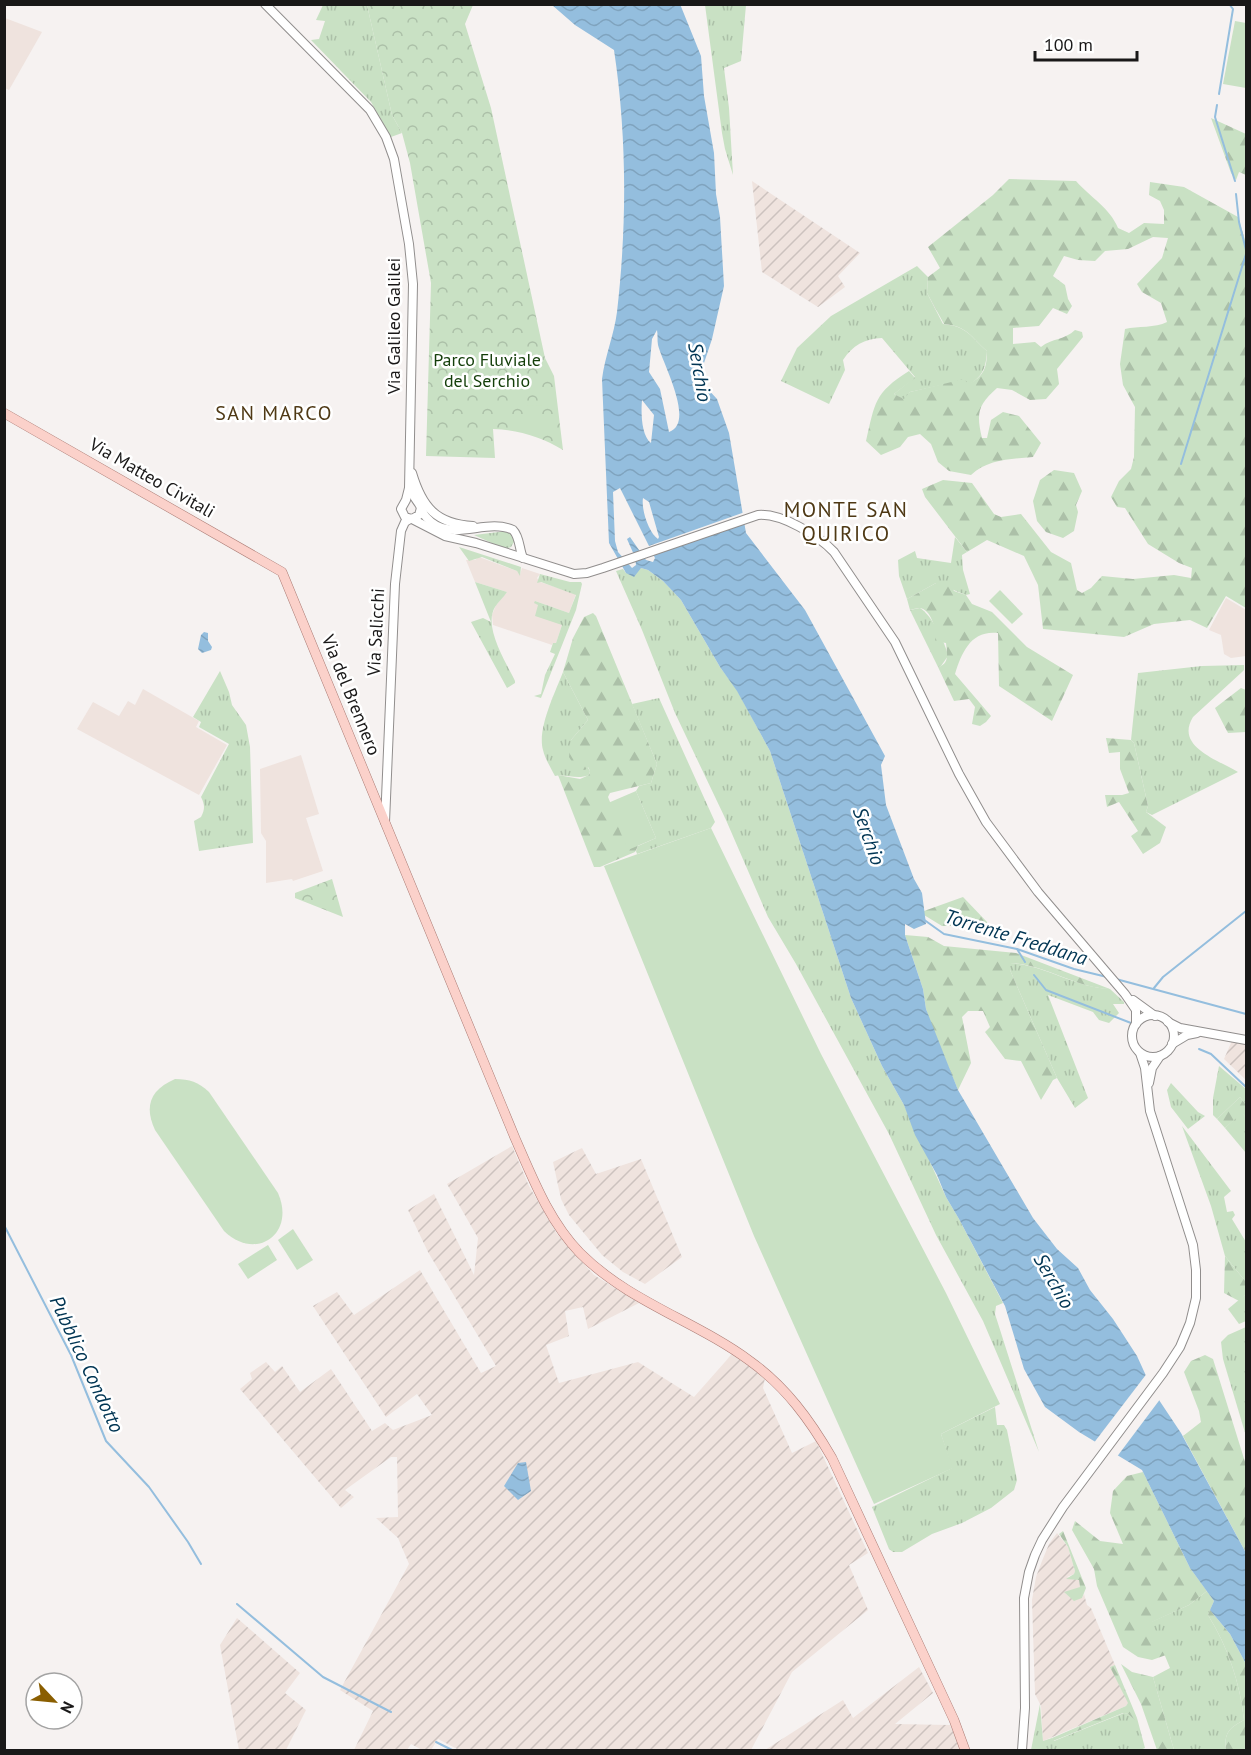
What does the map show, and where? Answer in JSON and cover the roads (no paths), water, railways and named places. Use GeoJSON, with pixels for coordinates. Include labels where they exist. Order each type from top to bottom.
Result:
{"type":"FeatureCollection","features":[{"type":"Feature","properties":{"kind":"main road","name":"Via Galileo Galilei"},"geometry":{"type":"LineString","coordinates":[[265,4],[375,117],[388,142],[398,172],[413,284],[409,481],[414,503]]}},
{"type":"Feature","properties":{"kind":"main road","name":"Via Matteo Civitali"},"geometry":{"type":"LineString","coordinates":[[4,413],[282,572]]}},
{"type":"Feature","properties":{"kind":"main road"},"geometry":{"type":"LineString","coordinates":[[410,464],[416,487],[426,505],[437,517],[454,524],[491,527]]}},
{"type":"Feature","properties":{"kind":"main road"},"geometry":{"type":"LineString","coordinates":[[523,558],[518,538],[513,530],[499,526],[463,531],[447,529],[428,519],[414,503],[401,509],[405,517],[445,536],[476,543],[506,552],[523,558],[574,574],[603,568],[747,518],[766,514],[789,521],[822,541],[834,552],[895,642],[959,774],[986,822],[1038,892],[1136,1010],[1136,1024],[1132,1039],[1143,1060],[1150,1111],[1193,1245],[1196,1298],[1190,1323],[1180,1347],[1050,1527],[1035,1556],[1024,1598],[1025,1694],[1024,1740],[1021,1750]]}},
{"type":"Feature","properties":{"kind":"main road","name":"Via Salicchi"},"geometry":{"type":"LineString","coordinates":[[387,827],[395,584],[400,531],[405,522],[418,515],[414,503]]}},
{"type":"Feature","properties":{"kind":"main road"},"geometry":{"type":"LineString","coordinates":[[506,552],[518,544]]}},
{"type":"Feature","properties":{"kind":"main road","name":"Via del Brennero"},"geometry":{"type":"LineString","coordinates":[[282,572],[519,1149],[544,1202],[564,1234],[597,1269],[622,1288],[750,1361],[777,1383],[801,1409],[832,1458],[967,1750]]}},
{"type":"Feature","properties":{"kind":"main road"},"geometry":{"type":"LineString","coordinates":[[1125,994],[1155,1016],[1180,1028],[1246,1040]]}},
{"type":"Feature","properties":{"kind":"main road"},"geometry":{"type":"LineString","coordinates":[[1136,1024],[1143,1018],[1155,1016]]}},
{"type":"Feature","properties":{"kind":"main road"},"geometry":{"type":"LineString","coordinates":[[1140,1053],[1149,1057],[1160,1056],[1168,1052],[1172,1044],[1173,1030],[1168,1022]]}},
{"type":"Feature","properties":{"kind":"main road"},"geometry":{"type":"LineString","coordinates":[[1172,1044],[1188,1035],[1203,1032]]}},
{"type":"Feature","properties":{"kind":"main road"},"geometry":{"type":"LineString","coordinates":[[1148,1086],[1152,1068],[1160,1056]]}},
{"type":"Feature","properties":{"kind":"water","name":"Serchio"},"geometry":{"type":"Polygon","coordinates":[[[680,4],[701,56],[720,217],[724,286],[712,339],[703,366],[705,386],[717,399],[729,433],[746,533],[805,610],[885,756],[881,765],[886,805],[914,879],[922,893],[926,924],[914,929],[905,924],[905,935],[923,989],[926,1009],[958,1090],[1033,1218],[1057,1249],[1078,1268],[1090,1290],[1113,1319],[1137,1356],[1153,1391],[1181,1433],[1246,1553],[1246,1664],[1230,1634],[1210,1610],[1214,1601],[1190,1568],[1142,1470],[1079,1432],[1045,1407],[1024,1369],[1005,1306],[915,1135],[904,1105],[882,1066],[851,998],[770,751],[737,691],[720,667],[681,600],[663,581],[648,570],[641,568],[634,577],[626,573],[609,543],[602,379],[617,312],[623,246],[623,148],[618,82],[614,50],[575,25],[552,5],[680,4]],[[657,330],[652,339],[649,372],[660,389],[669,432],[676,426],[679,417],[678,405],[658,345],[657,330]],[[642,400],[645,435],[651,443],[654,415],[642,400]],[[620,488],[613,492],[615,541],[618,552],[632,568],[636,565],[627,539],[630,537],[646,560],[653,562],[655,558],[620,488]],[[643,498],[644,515],[649,527],[658,539],[649,502],[643,498]]]}},
{"type":"Feature","properties":{"kind":"water"},"geometry":{"type":"Polygon","coordinates":[[[204,632],[208,633],[208,641],[212,647],[211,650],[202,653],[198,649],[201,635],[204,632]]]}},
{"type":"Feature","properties":{"kind":"water"},"geometry":{"type":"Polygon","coordinates":[[[526,1462],[531,1491],[518,1500],[504,1486],[518,1463],[526,1462]]]}},
{"type":"Feature","properties":{"kind":"waterway"},"geometry":{"type":"LineString","coordinates":[[1219,94],[1233,9],[1229,4]]}},
{"type":"Feature","properties":{"kind":"waterway"},"geometry":{"type":"LineString","coordinates":[[1217,105],[1215,117],[1235,181]]}},
{"type":"Feature","properties":{"kind":"waterway"},"geometry":{"type":"LineString","coordinates":[[1236,194],[1239,222],[1246,250]]}},
{"type":"Feature","properties":{"kind":"waterway"},"geometry":{"type":"LineString","coordinates":[[1181,464],[1246,254]]}},
{"type":"Feature","properties":{"kind":"waterway"},"geometry":{"type":"LineString","coordinates":[[1154,988],[1163,977],[1246,911]]}},
{"type":"Feature","properties":{"kind":"waterway","name":"Torrente Freddana"},"geometry":{"type":"LineString","coordinates":[[923,919],[944,934],[1017,949],[1074,969],[1107,977]]}},
{"type":"Feature","properties":{"kind":"waterway"},"geometry":{"type":"LineString","coordinates":[[1017,949],[1025,962]]}},
{"type":"Feature","properties":{"kind":"waterway"},"geometry":{"type":"LineString","coordinates":[[1034,975],[1046,990],[1131,1023]]}},
{"type":"Feature","properties":{"kind":"waterway","name":"Torrente Freddana"},"geometry":{"type":"LineString","coordinates":[[1116,979],[1246,1014]]}},
{"type":"Feature","properties":{"kind":"waterway"},"geometry":{"type":"LineString","coordinates":[[1199,1049],[1211,1054],[1246,1087]]}},
{"type":"Feature","properties":{"kind":"waterway","name":"Pubblico Condotto"},"geometry":{"type":"LineString","coordinates":[[4,1225],[71,1355],[106,1441],[149,1487],[201,1564]]}},
{"type":"Feature","properties":{"kind":"waterway","name":"Pubblico Condotto"},"geometry":{"type":"LineString","coordinates":[[237,1604],[323,1677],[391,1712]]}},
{"type":"Feature","properties":{"kind":"waterway","name":"Pubblico Condotto"},"geometry":{"type":"LineString","coordinates":[[436,1742],[452,1750]]}},
{"type":"Feature","properties":{"kind":"district","name":"SAN MARCO"},"geometry":{"type":"Point","coordinates":[274,413]}},
{"type":"Feature","properties":{"kind":"district","name":"MONTE SAN QUIRICO"},"geometry":{"type":"Point","coordinates":[846,522]}},
{"type":"Feature","properties":{"kind":"park label","name":"Parco Fluviale del Serchio"},"geometry":{"type":"Point","coordinates":[487,370]}}]}
